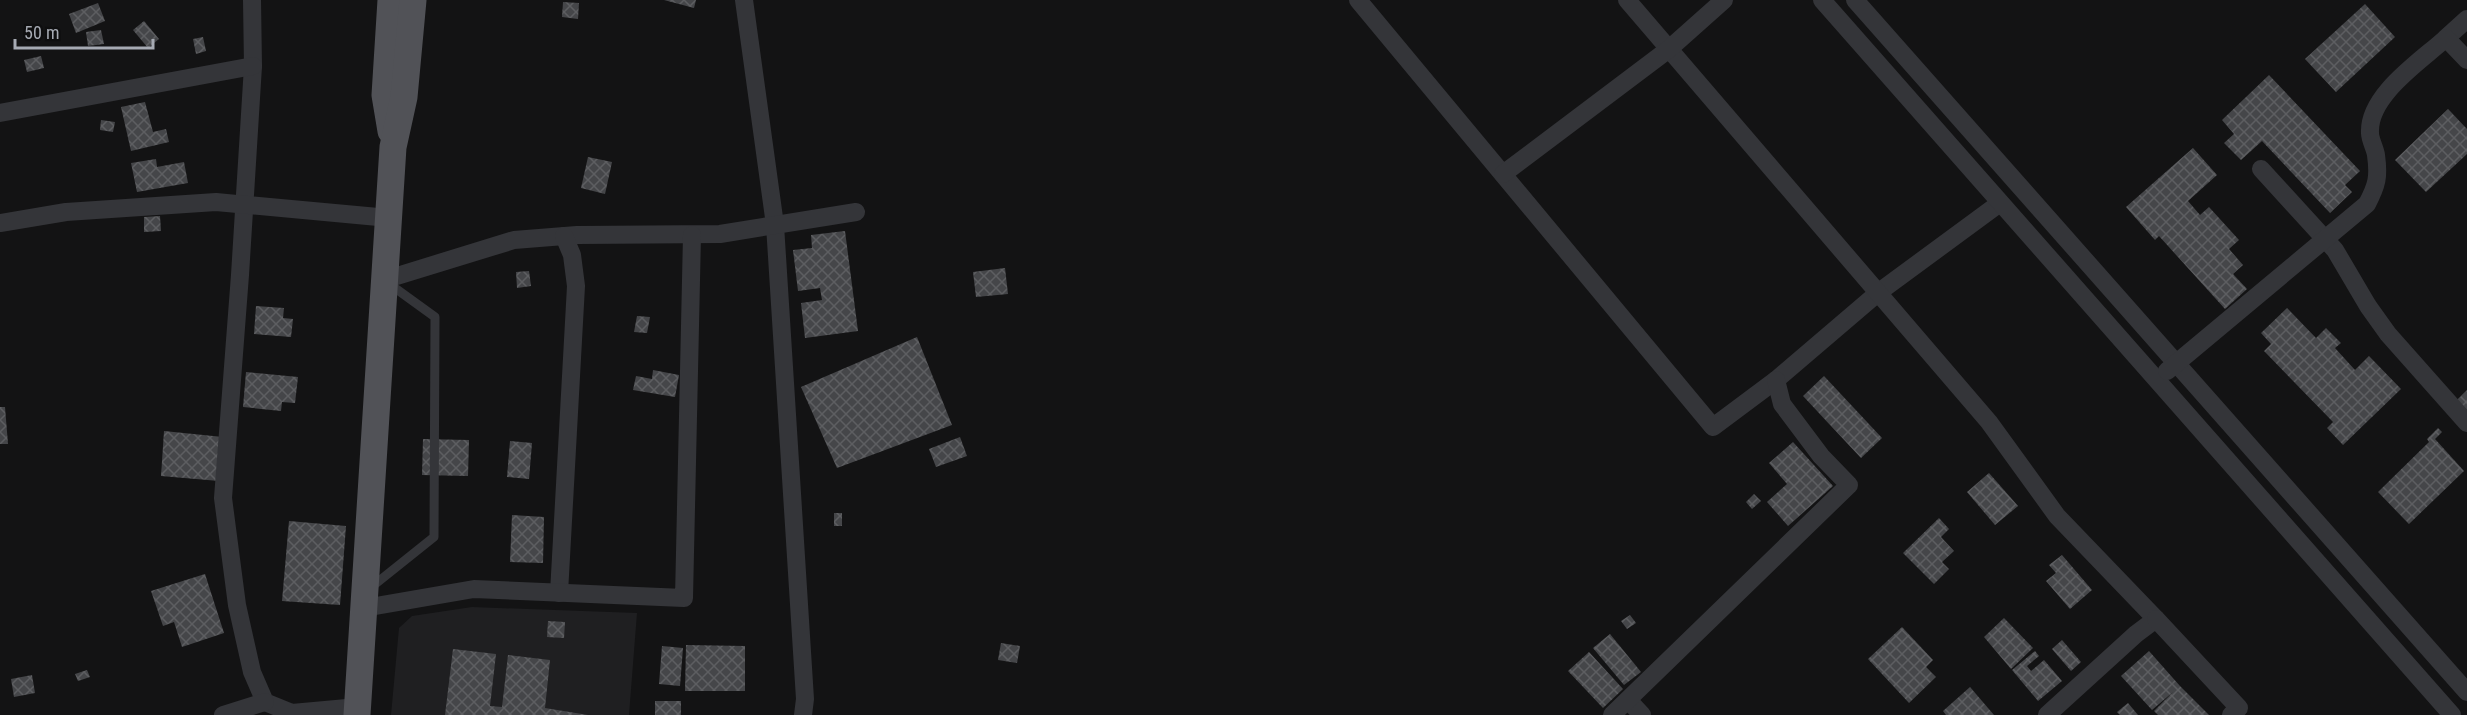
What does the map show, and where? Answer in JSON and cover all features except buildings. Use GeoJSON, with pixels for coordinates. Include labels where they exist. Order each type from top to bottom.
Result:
{"type":"FeatureCollection","features":[{"type":"Feature","properties":{"kind":"main road"},"geometry":{"type":"LineString","coordinates":[[391,0],[385,96],[393,147]]}},
{"type":"Feature","properties":{"kind":"main road"},"geometry":{"type":"LineString","coordinates":[[358,711],[393,147],[404,97],[413,0]]}},
{"type":"Feature","properties":{"kind":"street"},"geometry":{"type":"LineString","coordinates":[[252,0],[253,66],[223,498],[237,605],[252,672],[265,702]]}},
{"type":"Feature","properties":{"kind":"street"},"geometry":{"type":"LineString","coordinates":[[744,0],[775,225],[805,699],[803,715]]}},
{"type":"Feature","properties":{"kind":"street"},"geometry":{"type":"LineString","coordinates":[[1358,0],[1713,427],[1776,380],[1879,292],[2000,203]]}},
{"type":"Feature","properties":{"kind":"street"},"geometry":{"type":"LineString","coordinates":[[1627,0],[1989,422],[2056,516],[2156,619],[2238,713]]}},
{"type":"Feature","properties":{"kind":"street"},"geometry":{"type":"LineString","coordinates":[[1503,174],[1669,49],[1725,0]]}},
{"type":"Feature","properties":{"kind":"street"},"geometry":{"type":"LineString","coordinates":[[1822,0],[2452,715]]}},
{"type":"Feature","properties":{"kind":"street"},"geometry":{"type":"LineString","coordinates":[[1855,0],[2467,692]]}},
{"type":"Feature","properties":{"kind":"street"},"geometry":{"type":"LineString","coordinates":[[2157,380],[2367,204],[2378,182],[2376,154],[2370,133],[2373,113],[2383,95],[2467,19]]}},
{"type":"Feature","properties":{"kind":"street"},"geometry":{"type":"LineString","coordinates":[[2446,38],[2467,60]]}},
{"type":"Feature","properties":{"kind":"street"},"geometry":{"type":"LineString","coordinates":[[0,113],[253,66]]}},
{"type":"Feature","properties":{"kind":"street"},"geometry":{"type":"LineString","coordinates":[[2261,169],[2325,239],[2350,273],[2368,306],[2388,334],[2467,423]]}},
{"type":"Feature","properties":{"kind":"street"},"geometry":{"type":"LineString","coordinates":[[0,224],[66,212],[216,202],[389,218]]}},
{"type":"Feature","properties":{"kind":"street"},"geometry":{"type":"LineString","coordinates":[[384,280],[514,240],[564,236],[720,234],[856,212]]}},
{"type":"Feature","properties":{"kind":"street"},"geometry":{"type":"LineString","coordinates":[[364,600],[474,590],[684,598],[692,235]]}},
{"type":"Feature","properties":{"kind":"street"},"geometry":{"type":"LineString","coordinates":[[559,593],[576,286],[572,255],[564,236]]}},
{"type":"Feature","properties":{"kind":"street"},"geometry":{"type":"LineString","coordinates":[[1612,715],[1849,485],[1821,456],[1782,404],[1776,380]]}},
{"type":"Feature","properties":{"kind":"street"},"geometry":{"type":"LineString","coordinates":[[2047,715],[2136,634],[2156,619]]}},
{"type":"Feature","properties":{"kind":"street"},"geometry":{"type":"LineString","coordinates":[[1628,700],[1642,715]]}},
{"type":"Feature","properties":{"kind":"street"},"geometry":{"type":"LineString","coordinates":[[223,715],[265,702],[292,713],[358,711]]}},
{"type":"Feature","properties":{"kind":"lane"},"geometry":{"type":"LineString","coordinates":[[364,600],[434,537],[435,317],[384,280]]}},
{"type":"Feature","properties":{"kind":"shaded area"},"geometry":{"type":"Polygon","coordinates":[[[472,607],[637,613],[629,715],[391,715],[399,628],[412,616],[472,607]]]}}]}
